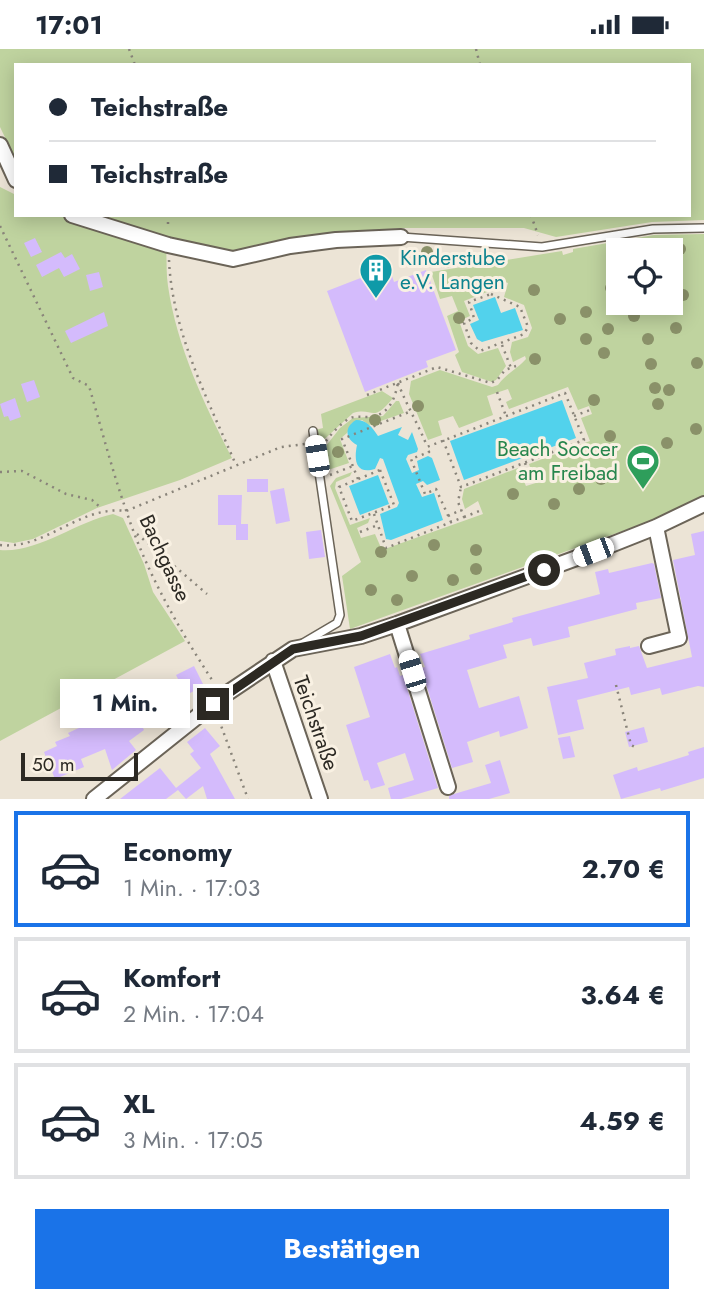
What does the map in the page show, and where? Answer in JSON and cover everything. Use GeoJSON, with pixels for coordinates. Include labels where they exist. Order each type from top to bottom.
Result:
{"type":"FeatureCollection","features":[{"type":"Feature","properties":{"kind":"street"},"geometry":{"type":"LineString","coordinates":[[0,145],[14,176]]}},
{"type":"Feature","properties":{"kind":"street"},"geometry":{"type":"LineString","coordinates":[[78,217],[168,245],[233,259],[313,243],[401,237]]}},
{"type":"Feature","properties":{"kind":"street","name":"Teichstraße"},"geometry":{"type":"LineString","coordinates":[[94,799],[218,700],[293,649],[361,636],[397,624],[656,527],[704,504]]}},
{"type":"Feature","properties":{"kind":"street"},"geometry":{"type":"LineString","coordinates":[[649,646],[679,638],[656,527]]}},
{"type":"Feature","properties":{"kind":"street"},"geometry":{"type":"LineString","coordinates":[[397,624],[448,787]]}},
{"type":"Feature","properties":{"kind":"street","name":"Teichstraße"},"geometry":{"type":"LineString","coordinates":[[273,661],[320,799]]}},
{"type":"Feature","properties":{"kind":"lane"},"geometry":{"type":"LineString","coordinates":[[401,237],[541,247],[653,229],[704,227]]}},
{"type":"Feature","properties":{"kind":"lane"},"geometry":{"type":"LineString","coordinates":[[293,649],[337,623],[341,615],[313,431]]}},
{"type":"Feature","properties":{"kind":"path"},"geometry":{"type":"LineString","coordinates":[[532,217],[541,247]]}},
{"type":"Feature","properties":{"kind":"path"},"geometry":{"type":"LineString","coordinates":[[0,226],[73,378],[89,386],[126,511],[281,447],[315,442]]}},
{"type":"Feature","properties":{"kind":"path"},"geometry":{"type":"LineString","coordinates":[[168,245],[170,284],[181,328],[236,465]]}},
{"type":"Feature","properties":{"kind":"path"},"geometry":{"type":"LineString","coordinates":[[491,294],[520,307],[528,327],[524,334],[502,344],[480,351],[471,343],[464,323],[474,318],[469,302],[491,294]]}},
{"type":"Feature","properties":{"kind":"path"},"geometry":{"type":"LineString","coordinates":[[502,344],[511,368]]}},
{"type":"Feature","properties":{"kind":"path"},"geometry":{"type":"LineString","coordinates":[[367,395],[437,367],[491,383],[505,370],[516,366]]}},
{"type":"Feature","properties":{"kind":"path"},"geometry":{"type":"LineString","coordinates":[[398,383],[429,452],[411,459],[425,493],[436,489],[451,522]]}},
{"type":"Feature","properties":{"kind":"path"},"geometry":{"type":"LineString","coordinates":[[317,456],[327,439],[347,420],[380,415],[386,411],[394,398],[398,383]]}},
{"type":"Feature","properties":{"kind":"path"},"geometry":{"type":"LineString","coordinates":[[497,392],[506,416]]}},
{"type":"Feature","properties":{"kind":"path"},"geometry":{"type":"LineString","coordinates":[[427,447],[565,393],[584,440],[461,487]]}},
{"type":"Feature","properties":{"kind":"path"},"geometry":{"type":"LineString","coordinates":[[574,416],[590,410]]}},
{"type":"Feature","properties":{"kind":"path"},"geometry":{"type":"LineString","coordinates":[[358,479],[342,439],[409,412]]}},
{"type":"Feature","properties":{"kind":"path"},"geometry":{"type":"LineString","coordinates":[[443,440],[461,487],[458,502],[464,517]]}},
{"type":"Feature","properties":{"kind":"path"},"geometry":{"type":"LineString","coordinates":[[525,463],[531,479],[537,477]]}},
{"type":"Feature","properties":{"kind":"path"},"geometry":{"type":"LineString","coordinates":[[321,479],[353,466]]}},
{"type":"Feature","properties":{"kind":"path"},"geometry":{"type":"LineString","coordinates":[[380,470],[394,505],[352,521],[339,487],[358,479],[380,470]]}},
{"type":"Feature","properties":{"kind":"path"},"geometry":{"type":"LineString","coordinates":[[0,472],[22,471],[66,494],[92,500],[103,510]]}},
{"type":"Feature","properties":{"kind":"path","name":"Bachgasse"},"geometry":{"type":"LineString","coordinates":[[0,545],[14,547],[30,544],[103,510],[126,511],[168,606],[218,700],[227,740],[247,798]]}},
{"type":"Feature","properties":{"kind":"path"},"geometry":{"type":"LineString","coordinates":[[448,516],[461,510]]}},
{"type":"Feature","properties":{"kind":"path"},"geometry":{"type":"LineString","coordinates":[[373,513],[386,548],[482,510]]}},
{"type":"Feature","properties":{"kind":"path"},"geometry":{"type":"LineString","coordinates":[[360,532],[378,525]]}},
{"type":"Feature","properties":{"kind":"path"},"geometry":{"type":"LineString","coordinates":[[134,532],[207,594]]}},
{"type":"Feature","properties":{"kind":"path"},"geometry":{"type":"LineString","coordinates":[[616,685],[631,745],[635,747]]}},
{"type":"Feature","properties":{"kind":"path"},"geometry":{"type":"LineString","coordinates":[[235,766],[242,764]]}},
{"type":"Feature","properties":{"kind":"path"},"geometry":{"type":"LineString","coordinates":[[247,798],[251,795]]}},
{"type":"Feature","properties":{"kind":"green space"},"geometry":{"type":"Polygon","coordinates":[[[0,49],[704,49],[704,220],[652,222],[556,237],[524,228],[404,228],[328,233],[239,253],[178,241],[101,217],[691,217],[691,63],[14,63],[14,156],[0,127],[0,49]]]}},
{"type":"Feature","properties":{"kind":"green space"},"geometry":{"type":"Polygon","coordinates":[[[0,187],[14,194],[14,217],[66,217],[86,226],[166,248],[168,286],[178,331],[202,396],[232,458],[180,480],[97,508],[33,539],[14,543],[0,541],[0,187]]]}},
{"type":"Feature","properties":{"kind":"green space"},"geometry":{"type":"Polygon","coordinates":[[[704,234],[704,496],[653,520],[350,629],[342,576],[361,562],[330,486],[336,478],[352,472],[350,476],[336,482],[335,488],[350,525],[370,518],[368,523],[357,528],[361,538],[375,534],[382,550],[483,514],[478,501],[465,509],[462,499],[464,489],[518,468],[526,486],[539,482],[536,472],[532,473],[529,464],[590,441],[581,418],[592,414],[589,406],[578,410],[568,387],[509,409],[506,402],[512,399],[508,389],[487,396],[493,415],[459,428],[453,416],[438,421],[442,435],[428,440],[409,394],[411,381],[440,370],[492,387],[498,385],[526,359],[525,356],[513,362],[510,352],[512,342],[528,337],[532,328],[524,305],[504,297],[508,283],[495,279],[487,292],[464,301],[470,316],[459,321],[468,346],[478,354],[498,348],[506,366],[492,382],[462,372],[455,355],[459,352],[447,316],[458,311],[452,296],[440,299],[431,272],[562,251],[563,255],[573,252],[573,249],[606,243],[606,315],[683,315],[683,238],[637,238],[704,234]]]}},
{"type":"Feature","properties":{"kind":"green space"},"geometry":{"type":"Polygon","coordinates":[[[382,391],[393,398],[386,406],[377,413],[353,413],[317,446],[315,430],[323,428],[321,414],[382,391]]]}},
{"type":"Feature","properties":{"kind":"green space"},"geometry":{"type":"Polygon","coordinates":[[[399,401],[404,413],[369,425],[362,420],[352,423],[340,439],[349,463],[328,470],[322,451],[340,428],[353,418],[383,416],[399,401]]]}},
{"type":"Feature","properties":{"kind":"green space"},"geometry":{"type":"Polygon","coordinates":[[[113,514],[123,518],[144,564],[153,592],[185,641],[0,741],[0,550],[29,547],[113,514]]]}},
{"type":"Feature","properties":{"kind":"water"},"geometry":{"type":"Polygon","coordinates":[[[495,297],[501,313],[515,308],[523,330],[482,342],[477,339],[470,324],[479,320],[473,305],[495,297]]]}},
{"type":"Feature","properties":{"kind":"water"},"geometry":{"type":"Polygon","coordinates":[[[562,400],[576,438],[464,480],[450,441],[562,400]]]}},
{"type":"Feature","properties":{"kind":"water"},"geometry":{"type":"Polygon","coordinates":[[[356,420],[369,425],[378,436],[402,427],[398,435],[408,440],[412,432],[418,449],[406,459],[412,473],[419,470],[417,461],[428,456],[432,458],[440,480],[427,485],[423,481],[416,484],[422,497],[434,493],[443,520],[391,540],[386,539],[380,514],[397,507],[399,503],[383,459],[380,458],[375,469],[363,470],[357,465],[357,445],[348,436],[349,426],[356,420]]]}},
{"type":"Feature","properties":{"kind":"water"},"geometry":{"type":"Polygon","coordinates":[[[378,475],[389,504],[360,515],[349,486],[378,475]]]}},
{"type":"Feature","properties":{"kind":"building"},"geometry":{"type":"Polygon","coordinates":[[[35,238],[42,252],[31,257],[24,243],[35,238]]]}},
{"type":"Feature","properties":{"kind":"building"},"geometry":{"type":"Polygon","coordinates":[[[61,252],[65,258],[72,254],[80,269],[64,277],[59,268],[42,277],[36,265],[61,252]]]}},
{"type":"Feature","properties":{"kind":"building"},"geometry":{"type":"Polygon","coordinates":[[[389,267],[394,282],[426,270],[456,350],[426,361],[428,367],[365,392],[327,291],[389,267]]]}},
{"type":"Feature","properties":{"kind":"building"},"geometry":{"type":"Polygon","coordinates":[[[99,272],[103,287],[90,291],[86,275],[99,272]]]}},
{"type":"Feature","properties":{"kind":"building"},"geometry":{"type":"Polygon","coordinates":[[[104,312],[108,326],[71,343],[65,331],[104,312]]]}},
{"type":"Feature","properties":{"kind":"building"},"geometry":{"type":"Polygon","coordinates":[[[34,380],[40,397],[27,402],[21,384],[34,380]]]}},
{"type":"Feature","properties":{"kind":"building"},"geometry":{"type":"Polygon","coordinates":[[[15,398],[21,417],[10,421],[8,416],[4,417],[0,404],[15,398]]]}},
{"type":"Feature","properties":{"kind":"building"},"geometry":{"type":"Polygon","coordinates":[[[247,479],[268,479],[268,492],[247,492],[247,479]]]}},
{"type":"Feature","properties":{"kind":"building"},"geometry":{"type":"Polygon","coordinates":[[[284,488],[290,521],[276,524],[270,491],[284,488]]]}},
{"type":"Feature","properties":{"kind":"building"},"geometry":{"type":"Polygon","coordinates":[[[218,495],[242,495],[241,524],[248,524],[248,540],[236,540],[236,525],[218,525],[218,495]]]}},
{"type":"Feature","properties":{"kind":"building"},"geometry":{"type":"Polygon","coordinates":[[[321,530],[325,557],[309,559],[306,532],[321,530]]]}},
{"type":"Feature","properties":{"kind":"building"},"geometry":{"type":"Polygon","coordinates":[[[704,531],[704,687],[698,686],[662,695],[660,688],[631,695],[629,687],[577,700],[584,729],[558,735],[547,687],[588,678],[584,663],[616,655],[615,649],[630,646],[639,646],[647,668],[692,657],[673,560],[695,555],[691,534],[704,531]]]}},
{"type":"Feature","properties":{"kind":"building"},"geometry":{"type":"Polygon","coordinates":[[[652,563],[661,598],[636,603],[637,609],[568,627],[570,637],[533,646],[531,638],[503,645],[507,658],[467,670],[479,708],[519,696],[528,728],[500,737],[499,731],[467,742],[473,762],[452,768],[421,668],[425,667],[420,654],[470,639],[469,635],[513,622],[512,618],[600,594],[595,572],[608,569],[609,573],[652,563]]]}},
{"type":"Feature","properties":{"kind":"building"},"geometry":{"type":"Polygon","coordinates":[[[390,654],[395,668],[397,667],[400,676],[403,675],[438,788],[401,799],[391,799],[388,788],[414,780],[405,753],[377,763],[385,785],[371,789],[368,780],[364,781],[346,725],[370,717],[354,667],[390,654]]]}},
{"type":"Feature","properties":{"kind":"building"},"geometry":{"type":"Polygon","coordinates":[[[194,666],[204,686],[186,695],[176,675],[194,666]]]}},
{"type":"Feature","properties":{"kind":"building"},"geometry":{"type":"Polygon","coordinates":[[[143,682],[164,706],[142,726],[144,730],[129,741],[136,750],[112,770],[105,749],[81,759],[84,767],[55,779],[44,752],[57,746],[55,742],[70,736],[68,733],[81,727],[79,724],[116,709],[111,703],[143,682]]]}},
{"type":"Feature","properties":{"kind":"building"},"geometry":{"type":"Polygon","coordinates":[[[644,727],[648,742],[629,747],[625,732],[644,727]]]}},
{"type":"Feature","properties":{"kind":"building"},"geometry":{"type":"Polygon","coordinates":[[[205,728],[220,746],[210,754],[235,799],[207,799],[203,786],[186,799],[178,790],[166,799],[120,799],[160,768],[176,788],[201,768],[190,754],[194,751],[187,742],[205,728]]]}},
{"type":"Feature","properties":{"kind":"building"},"geometry":{"type":"Polygon","coordinates":[[[570,736],[575,757],[563,759],[558,738],[570,736]]]}},
{"type":"Feature","properties":{"kind":"building"},"geometry":{"type":"Polygon","coordinates":[[[704,747],[704,778],[621,799],[613,775],[637,767],[638,771],[689,755],[688,752],[704,747]]]}},
{"type":"Feature","properties":{"kind":"building"},"geometry":{"type":"Polygon","coordinates":[[[500,760],[510,793],[489,799],[449,799],[449,796],[454,794],[491,783],[485,765],[500,760]]]}},
{"type":"Feature","properties":{"kind":"place","name":"Kinderstube e.V. Langen"},"geometry":{"type":"Point","coordinates":[376,300]}},
{"type":"Feature","properties":{"kind":"place","name":"Beach Soccer am Freibad"},"geometry":{"type":"Point","coordinates":[643,491]}},
{"type":"Feature","properties":{"kind":"route"},"geometry":{"type":"LineString","coordinates":[[213,704],[293,649],[361,636],[544,570]]}}]}
